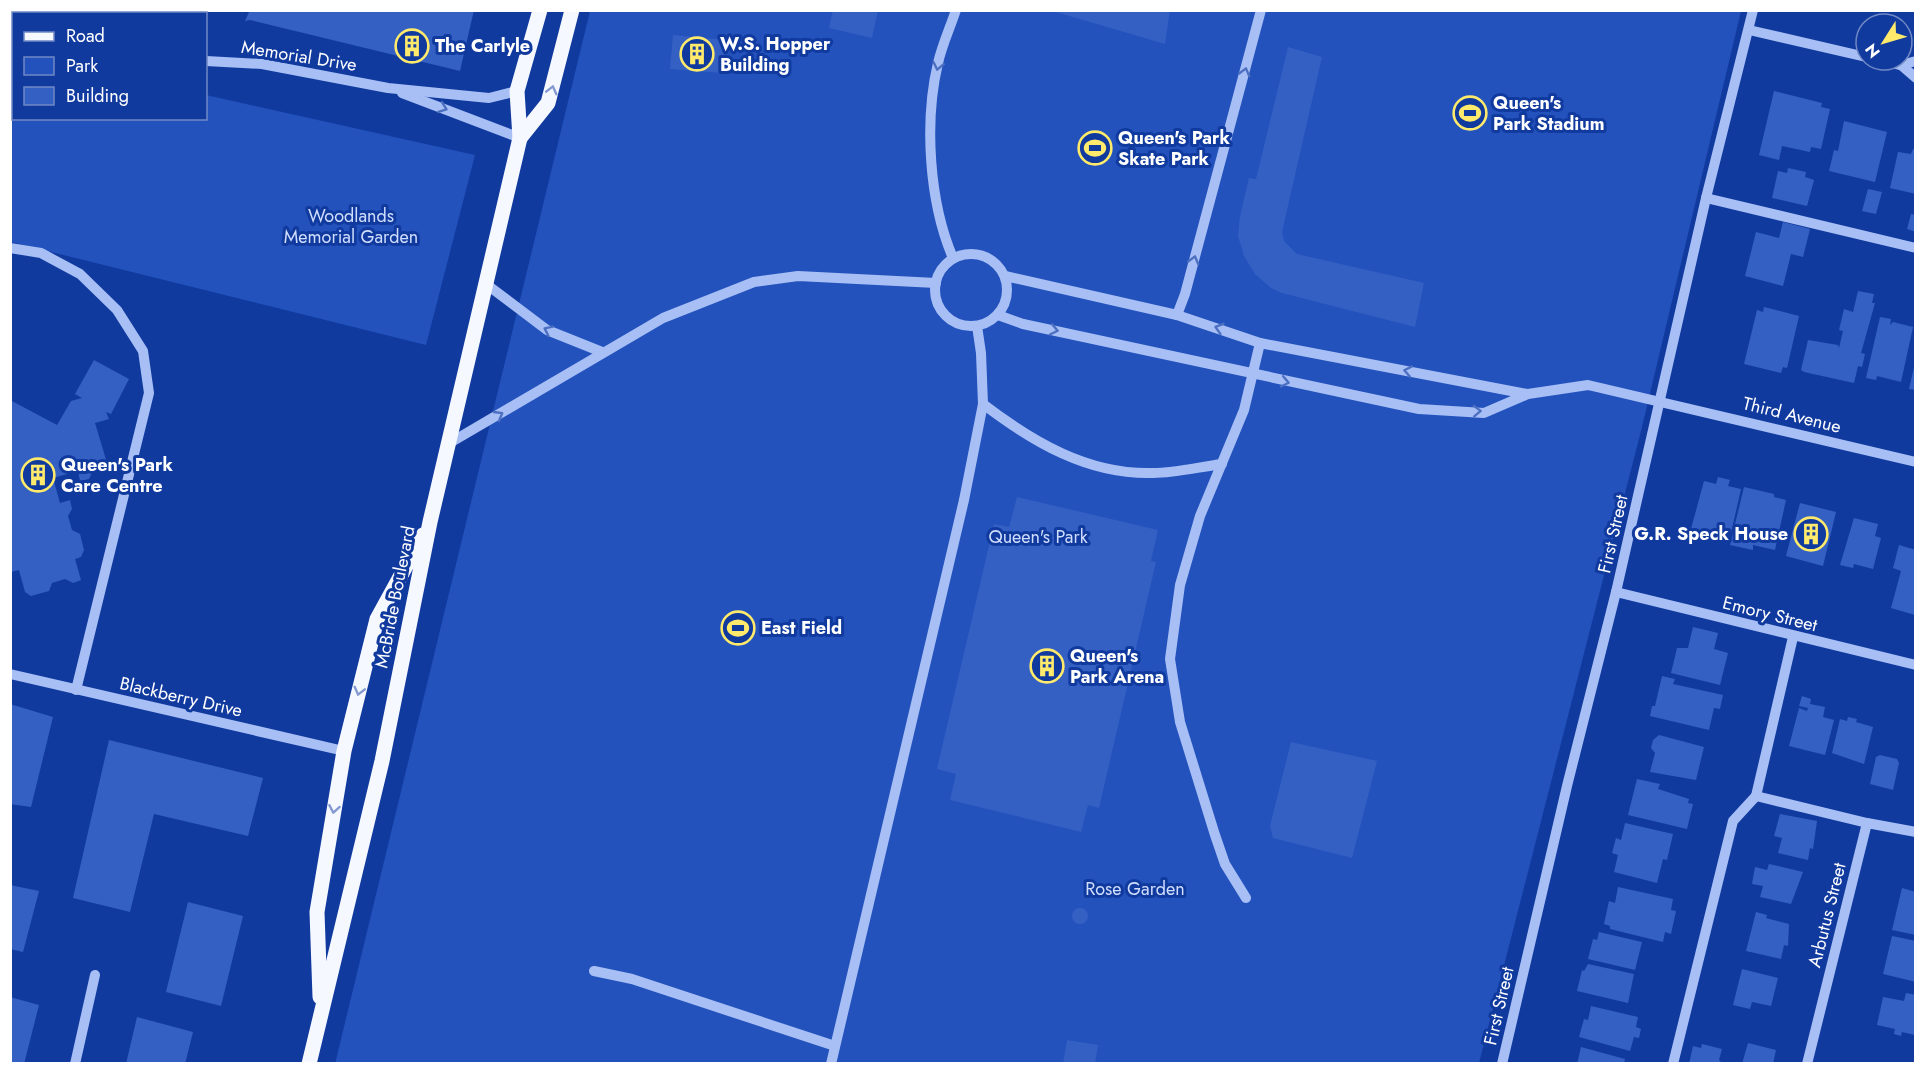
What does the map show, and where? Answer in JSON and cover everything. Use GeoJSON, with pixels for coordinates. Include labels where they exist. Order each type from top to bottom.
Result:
{"type":"FeatureCollection","features":[{"type":"Feature","properties":{"kind":"main road","name":"McBride Boulevard"},"geometry":{"type":"LineString","coordinates":[[309,1064],[381,761],[430,522],[520,138],[517,91],[540,10]]}},
{"type":"Feature","properties":{"kind":"main road","name":"McBride Boulevard"},"geometry":{"type":"LineString","coordinates":[[520,138],[548,103],[572,10]]}},
{"type":"Feature","properties":{"kind":"main road"},"geometry":{"type":"LineString","coordinates":[[321,1016],[317,912],[344,751],[377,619],[430,522]]}},
{"type":"Feature","properties":{"kind":"street"},"geometry":{"type":"LineString","coordinates":[[953,258],[940,224],[929,122],[938,62],[956,10]]}},
{"type":"Feature","properties":{"kind":"street"},"geometry":{"type":"LineString","coordinates":[[1177,315],[1185,294],[1261,10]]}},
{"type":"Feature","properties":{"kind":"street","name":"First Street"},"geometry":{"type":"LineString","coordinates":[[1502,1064],[1567,786],[1616,592],[1706,198],[1753,10]]}},
{"type":"Feature","properties":{"kind":"street"},"geometry":{"type":"LineString","coordinates":[[1749,30],[1854,54]]}},
{"type":"Feature","properties":{"kind":"street","name":"Memorial Drive"},"geometry":{"type":"LineString","coordinates":[[207,61],[262,64],[388,88],[489,98],[517,91]]}},
{"type":"Feature","properties":{"kind":"street","name":"Memorial Drive"},"geometry":{"type":"LineString","coordinates":[[388,88],[520,138]]}},
{"type":"Feature","properties":{"kind":"street"},"geometry":{"type":"LineString","coordinates":[[1706,198],[1916,248]]}},
{"type":"Feature","properties":{"kind":"street"},"geometry":{"type":"LineString","coordinates":[[10,248],[41,254],[80,274],[117,310],[143,351],[149,393],[76,690]]}},
{"type":"Feature","properties":{"kind":"street"},"geometry":{"type":"LineString","coordinates":[[1005,276],[1007,297],[998,315],[977,326],[958,323],[942,311],[937,303],[936,283],[939,273],[953,258],[965,254],[978,254],[989,258],[1005,276],[1177,315],[1260,343],[1528,394]]}},
{"type":"Feature","properties":{"kind":"street"},"geometry":{"type":"LineString","coordinates":[[448,444],[663,318],[754,282],[798,276],[936,283]]}},
{"type":"Feature","properties":{"kind":"street"},"geometry":{"type":"LineString","coordinates":[[486,284],[547,330],[602,352]]}},
{"type":"Feature","properties":{"kind":"street"},"geometry":{"type":"LineString","coordinates":[[998,315],[1023,324],[1419,409],[1484,413],[1528,394]]}},
{"type":"Feature","properties":{"kind":"street"},"geometry":{"type":"LineString","coordinates":[[831,1064],[964,500],[983,404],[977,326]]}},
{"type":"Feature","properties":{"kind":"street"},"geometry":{"type":"LineString","coordinates":[[1246,898],[1225,864],[1215,835],[1180,722],[1170,659],[1180,585],[1200,516],[1244,410],[1260,343]]}},
{"type":"Feature","properties":{"kind":"street","name":"Third Avenue"},"geometry":{"type":"LineString","coordinates":[[1528,394],[1588,385],[1660,400],[1916,462]]}},
{"type":"Feature","properties":{"kind":"street"},"geometry":{"type":"LineString","coordinates":[[983,404],[1022,434],[1047,448],[1081,462],[1124,472],[1154,474],[1222,464]]}},
{"type":"Feature","properties":{"kind":"street","name":"Emory Street"},"geometry":{"type":"LineString","coordinates":[[1616,592],[1793,637],[1916,665]]}},
{"type":"Feature","properties":{"kind":"street"},"geometry":{"type":"LineString","coordinates":[[1673,1064],[1733,821],[1756,796],[1793,637]]}},
{"type":"Feature","properties":{"kind":"street","name":"Blackberry Drive"},"geometry":{"type":"LineString","coordinates":[[10,674],[344,751]]}},
{"type":"Feature","properties":{"kind":"street"},"geometry":{"type":"LineString","coordinates":[[1756,796],[1867,823],[1916,832]]}},
{"type":"Feature","properties":{"kind":"street","name":"Arbutus Street"},"geometry":{"type":"LineString","coordinates":[[1807,1064],[1867,823]]}},
{"type":"Feature","properties":{"kind":"street"},"geometry":{"type":"LineString","coordinates":[[594,971],[632,979],[835,1046]]}},
{"type":"Feature","properties":{"kind":"street"},"geometry":{"type":"LineString","coordinates":[[75,1064],[95,975]]}},
{"type":"Feature","properties":{"kind":"green space","name":"Queen's Park"},"geometry":{"type":"Polygon","coordinates":[[[590,11],[1741,11],[1642,427],[1479,1063],[335,1064],[590,11]]]}},
{"type":"Feature","properties":{"kind":"green space","name":"Woodlands Memorial Garden"},"geometry":{"type":"Polygon","coordinates":[[[11,51],[12,120],[207,120],[207,95],[475,155],[426,345],[11,242],[11,51]]]}},
{"type":"Feature","properties":{"kind":"building","name":"The Carlyle"},"geometry":{"type":"Polygon","coordinates":[[[250,10],[474,10],[460,71],[250,20],[245,21],[250,10]]]}},
{"type":"Feature","properties":{"kind":"building"},"geometry":{"type":"Polygon","coordinates":[[[833,10],[878,10],[872,38],[829,28],[833,10]]]}},
{"type":"Feature","properties":{"kind":"building"},"geometry":{"type":"Polygon","coordinates":[[[1049,10],[1170,10],[1165,44],[1049,10]]]}},
{"type":"Feature","properties":{"kind":"building","name":"W.S. Hopper Building"},"geometry":{"type":"Polygon","coordinates":[[[673,35],[725,40],[722,73],[670,69],[673,35]]]}},
{"type":"Feature","properties":{"kind":"building"},"geometry":{"type":"Polygon","coordinates":[[[1288,47],[1322,57],[1282,232],[1284,241],[1297,254],[1424,283],[1415,327],[1282,293],[1271,288],[1255,274],[1244,256],[1238,236],[1240,216],[1249,178],[1256,179],[1288,47]]]}},
{"type":"Feature","properties":{"kind":"building"},"geometry":{"type":"Polygon","coordinates":[[[1774,91],[1822,103],[1821,107],[1830,109],[1821,149],[1811,147],[1810,152],[1782,146],[1779,160],[1759,155],[1774,91]]]}},
{"type":"Feature","properties":{"kind":"building"},"geometry":{"type":"Polygon","coordinates":[[[1844,121],[1887,132],[1875,182],[1829,171],[1834,150],[1838,151],[1844,121]]]}},
{"type":"Feature","properties":{"kind":"building"},"geometry":{"type":"Polygon","coordinates":[[[1913,149],[1916,150],[1916,194],[1890,188],[1898,152],[1911,154],[1913,149]]]}},
{"type":"Feature","properties":{"kind":"building"},"geometry":{"type":"Polygon","coordinates":[[[1788,168],[1806,172],[1805,177],[1814,180],[1807,206],[1772,198],[1778,171],[1787,173],[1788,168]]]}},
{"type":"Feature","properties":{"kind":"building"},"geometry":{"type":"Polygon","coordinates":[[[1868,189],[1882,192],[1876,214],[1862,211],[1868,189]]]}},
{"type":"Feature","properties":{"kind":"building"},"geometry":{"type":"Polygon","coordinates":[[[1911,214],[1916,215],[1916,232],[1907,229],[1911,214]]]}},
{"type":"Feature","properties":{"kind":"building"},"geometry":{"type":"Polygon","coordinates":[[[1783,222],[1810,229],[1803,257],[1791,254],[1783,286],[1745,276],[1756,232],[1779,238],[1783,222]]]}},
{"type":"Feature","properties":{"kind":"building"},"geometry":{"type":"Polygon","coordinates":[[[1858,291],[1874,294],[1872,303],[1875,303],[1861,353],[1865,354],[1862,367],[1858,366],[1854,383],[1801,370],[1808,340],[1838,345],[1839,348],[1843,331],[1839,330],[1844,309],[1853,312],[1858,291]]]}},
{"type":"Feature","properties":{"kind":"building"},"geometry":{"type":"Polygon","coordinates":[[[1764,307],[1799,316],[1787,368],[1783,367],[1781,373],[1744,364],[1757,310],[1763,312],[1764,307]]]}},
{"type":"Feature","properties":{"kind":"building"},"geometry":{"type":"Polygon","coordinates":[[[1880,317],[1891,319],[1890,325],[1893,322],[1913,327],[1901,382],[1877,376],[1876,380],[1866,378],[1880,317]]]}},
{"type":"Feature","properties":{"kind":"building","name":"Queen's Park Care Centre"},"geometry":{"type":"Polygon","coordinates":[[[94,360],[129,379],[111,414],[106,412],[109,419],[95,423],[108,466],[93,471],[89,479],[80,481],[78,471],[53,478],[60,503],[70,500],[72,509],[68,516],[72,530],[80,534],[84,550],[81,557],[75,559],[81,580],[73,583],[65,579],[52,583],[49,591],[31,596],[25,592],[19,570],[10,572],[10,400],[57,425],[71,401],[82,398],[75,394],[94,360]]]}},
{"type":"Feature","properties":{"kind":"building"},"geometry":{"type":"Polygon","coordinates":[[[1916,364],[1916,390],[1909,389],[1916,364]]]}},
{"type":"Feature","properties":{"kind":"building"},"geometry":{"type":"Polygon","coordinates":[[[1718,477],[1730,480],[1728,486],[1741,489],[1731,533],[1726,532],[1725,537],[1691,529],[1704,481],[1716,484],[1718,477]]]}},
{"type":"Feature","properties":{"kind":"building"},"geometry":{"type":"Polygon","coordinates":[[[1744,487],[1774,494],[1774,497],[1786,500],[1775,550],[1753,545],[1753,550],[1730,545],[1744,487]]]}},
{"type":"Feature","properties":{"kind":"building","name":"Queen's Park Arena"},"geometry":{"type":"Polygon","coordinates":[[[1017,497],[1158,530],[1151,561],[1156,562],[1099,808],[1088,805],[1081,832],[950,800],[956,774],[937,769],[994,524],[1009,527],[1017,497]]]}},
{"type":"Feature","properties":{"kind":"building","name":"G.R. Speck House"},"geometry":{"type":"Polygon","coordinates":[[[1800,503],[1836,512],[1823,566],[1786,556],[1800,503]]]}},
{"type":"Feature","properties":{"kind":"building"},"geometry":{"type":"Polygon","coordinates":[[[1854,518],[1878,524],[1875,536],[1881,538],[1873,569],[1854,564],[1853,568],[1840,565],[1854,518]]]}},
{"type":"Feature","properties":{"kind":"building"},"geometry":{"type":"Polygon","coordinates":[[[1899,545],[1916,550],[1915,615],[1891,608],[1901,571],[1893,568],[1899,545]]]}},
{"type":"Feature","properties":{"kind":"building"},"geometry":{"type":"Polygon","coordinates":[[[1693,627],[1718,633],[1714,649],[1728,653],[1720,685],[1671,673],[1677,648],[1688,648],[1693,627]]]}},
{"type":"Feature","properties":{"kind":"building"},"geometry":{"type":"Polygon","coordinates":[[[1662,676],[1675,679],[1673,684],[1723,695],[1720,709],[1714,708],[1709,730],[1650,716],[1652,706],[1655,706],[1662,676]]]}},
{"type":"Feature","properties":{"kind":"building"},"geometry":{"type":"Polygon","coordinates":[[[1802,696],[1811,699],[1810,704],[1825,707],[1823,717],[1834,720],[1825,755],[1789,746],[1799,708],[1807,711],[1808,708],[1799,706],[1802,696]]]}},
{"type":"Feature","properties":{"kind":"building"},"geometry":{"type":"Polygon","coordinates":[[[10,704],[53,717],[31,807],[10,804],[10,704]]]}},
{"type":"Feature","properties":{"kind":"building"},"geometry":{"type":"Polygon","coordinates":[[[1848,717],[1873,727],[1864,764],[1832,753],[1840,719],[1847,721],[1848,717]]]}},
{"type":"Feature","properties":{"kind":"building"},"geometry":{"type":"Polygon","coordinates":[[[1659,735],[1704,747],[1696,780],[1650,772],[1655,753],[1651,748],[1653,740],[1659,735]]]}},
{"type":"Feature","properties":{"kind":"building"},"geometry":{"type":"Polygon","coordinates":[[[109,740],[263,778],[248,836],[154,814],[130,912],[73,898],[109,740]]]}},
{"type":"Feature","properties":{"kind":"building"},"geometry":{"type":"Polygon","coordinates":[[[1291,742],[1377,761],[1352,858],[1273,838],[1270,826],[1291,742]]]}},
{"type":"Feature","properties":{"kind":"building"},"geometry":{"type":"Polygon","coordinates":[[[1880,755],[1897,759],[1899,763],[1893,790],[1870,784],[1876,757],[1880,755]]]}},
{"type":"Feature","properties":{"kind":"building"},"geometry":{"type":"Polygon","coordinates":[[[1637,779],[1660,784],[1658,789],[1689,799],[1688,803],[1693,804],[1687,829],[1628,815],[1637,779]]]}},
{"type":"Feature","properties":{"kind":"building"},"geometry":{"type":"Polygon","coordinates":[[[1780,814],[1817,821],[1813,849],[1810,848],[1808,860],[1778,853],[1782,838],[1774,836],[1780,814]]]}},
{"type":"Feature","properties":{"kind":"building"},"geometry":{"type":"Polygon","coordinates":[[[1625,823],[1673,834],[1667,860],[1663,859],[1657,883],[1614,872],[1618,855],[1612,853],[1616,838],[1621,840],[1625,823]]]}},
{"type":"Feature","properties":{"kind":"building"},"geometry":{"type":"Polygon","coordinates":[[[1769,864],[1803,872],[1791,904],[1760,897],[1763,886],[1752,884],[1755,867],[1767,870],[1769,864]]]}},
{"type":"Feature","properties":{"kind":"building"},"geometry":{"type":"Polygon","coordinates":[[[10,885],[39,891],[23,952],[10,949],[10,885]]]}},
{"type":"Feature","properties":{"kind":"building"},"geometry":{"type":"Polygon","coordinates":[[[1618,887],[1673,899],[1671,910],[1676,911],[1671,934],[1665,932],[1663,942],[1610,929],[1610,926],[1604,924],[1609,901],[1615,903],[1618,887]]]}},
{"type":"Feature","properties":{"kind":"building"},"geometry":{"type":"Polygon","coordinates":[[[1902,888],[1916,892],[1916,935],[1892,930],[1902,888]]]}},
{"type":"Feature","properties":{"kind":"building"},"geometry":{"type":"Polygon","coordinates":[[[188,902],[243,916],[221,1006],[166,992],[188,902]]]}},
{"type":"Feature","properties":{"kind":"building"},"geometry":{"type":"Polygon","coordinates":[[[1077,908],[1083,908],[1088,916],[1086,922],[1077,924],[1072,919],[1072,913],[1077,908]]]}},
{"type":"Feature","properties":{"kind":"building"},"geometry":{"type":"Polygon","coordinates":[[[1756,912],[1767,915],[1766,918],[1789,924],[1788,946],[1784,945],[1781,959],[1746,951],[1756,912]]]}},
{"type":"Feature","properties":{"kind":"building"},"geometry":{"type":"Polygon","coordinates":[[[1599,932],[1642,942],[1635,970],[1588,959],[1593,939],[1597,940],[1599,932]]]}},
{"type":"Feature","properties":{"kind":"building"},"geometry":{"type":"Polygon","coordinates":[[[1892,936],[1916,941],[1916,982],[1883,974],[1892,936]]]}},
{"type":"Feature","properties":{"kind":"building"},"geometry":{"type":"Polygon","coordinates":[[[1588,964],[1634,974],[1628,1003],[1577,991],[1582,970],[1584,971],[1588,964]]]}},
{"type":"Feature","properties":{"kind":"building"},"geometry":{"type":"Polygon","coordinates":[[[1742,969],[1778,978],[1771,1006],[1752,1002],[1750,1009],[1733,1005],[1742,969]]]}},
{"type":"Feature","properties":{"kind":"building"},"geometry":{"type":"Polygon","coordinates":[[[1906,993],[1916,995],[1915,1035],[1902,1032],[1901,1036],[1894,1034],[1895,1029],[1877,1025],[1883,997],[1904,1001],[1906,993]]]}},
{"type":"Feature","properties":{"kind":"building"},"geometry":{"type":"Polygon","coordinates":[[[10,997],[39,1005],[24,1064],[10,1064],[10,997]]]}},
{"type":"Feature","properties":{"kind":"building"},"geometry":{"type":"Polygon","coordinates":[[[1591,1006],[1638,1017],[1636,1027],[1641,1029],[1639,1038],[1634,1037],[1630,1051],[1579,1037],[1584,1019],[1588,1020],[1591,1006]]]}},
{"type":"Feature","properties":{"kind":"building"},"geometry":{"type":"Polygon","coordinates":[[[137,1017],[193,1032],[185,1064],[126,1064],[137,1017]]]}},
{"type":"Feature","properties":{"kind":"building"},"geometry":{"type":"Polygon","coordinates":[[[1067,1040],[1098,1045],[1095,1064],[1063,1064],[1067,1040]]]}},
{"type":"Feature","properties":{"kind":"building"},"geometry":{"type":"Polygon","coordinates":[[[1748,1043],[1776,1050],[1773,1064],[1742,1064],[1748,1043]]]}},
{"type":"Feature","properties":{"kind":"building"},"geometry":{"type":"Polygon","coordinates":[[[1702,1044],[1722,1049],[1719,1060],[1723,1064],[1689,1064],[1693,1046],[1701,1048],[1702,1044]]]}},
{"type":"Feature","properties":{"kind":"building"},"geometry":{"type":"Polygon","coordinates":[[[1581,1047],[1625,1059],[1624,1064],[1577,1064],[1581,1047]]]}},
{"type":"Feature","properties":{"kind":"place","name":"The Carlyle"},"geometry":{"type":"Point","coordinates":[412,46]}},
{"type":"Feature","properties":{"kind":"place","name":"W.S. Hopper Building"},"geometry":{"type":"Point","coordinates":[697,54]}},
{"type":"Feature","properties":{"kind":"place","name":"Queen's Park Stadium"},"geometry":{"type":"Point","coordinates":[1470,113]}},
{"type":"Feature","properties":{"kind":"place","name":"Queen's Park Skate Park"},"geometry":{"type":"Point","coordinates":[1095,148]}},
{"type":"Feature","properties":{"kind":"place","name":"Queen's Park Care Centre"},"geometry":{"type":"Point","coordinates":[38,475]}},
{"type":"Feature","properties":{"kind":"place","name":"G.R. Speck House"},"geometry":{"type":"Point","coordinates":[1811,534]}},
{"type":"Feature","properties":{"kind":"place","name":"East Field"},"geometry":{"type":"Point","coordinates":[738,628]}},
{"type":"Feature","properties":{"kind":"place","name":"Queen's Park Arena"},"geometry":{"type":"Point","coordinates":[1047,666]}},
{"type":"Feature","properties":{"kind":"park label","name":"Rose Garden"},"geometry":{"type":"Point","coordinates":[1135,889]}}]}
